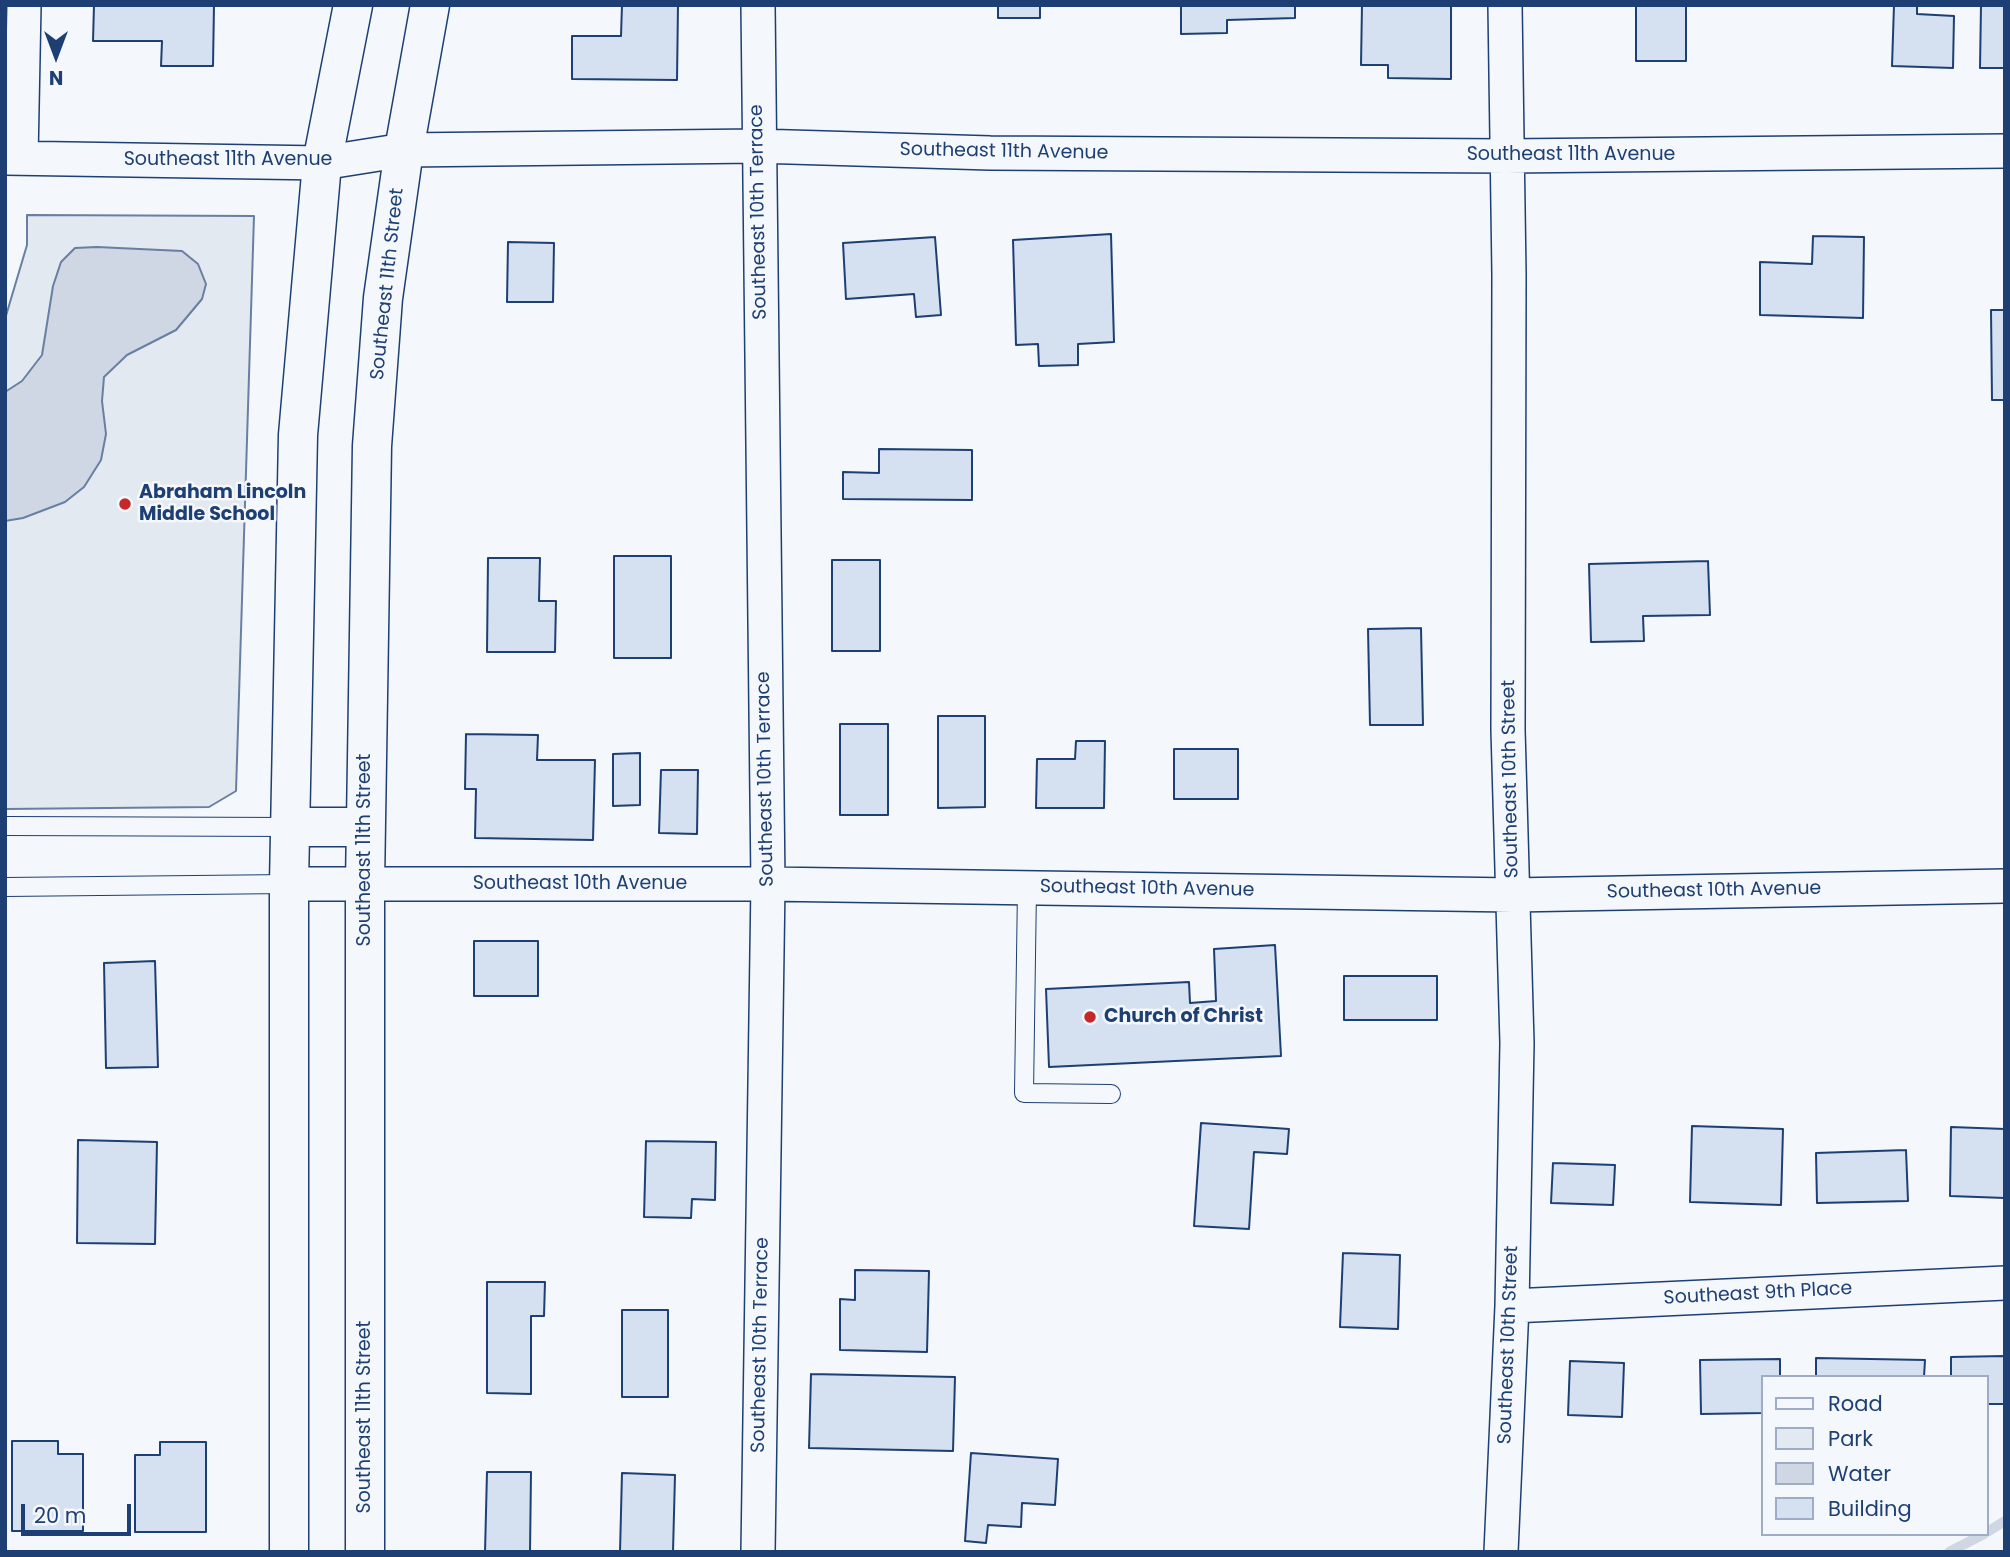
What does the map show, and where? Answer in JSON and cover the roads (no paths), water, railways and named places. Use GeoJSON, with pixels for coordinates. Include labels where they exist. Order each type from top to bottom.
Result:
{"type":"FeatureCollection","features":[{"type":"Feature","properties":{"kind":"highway"},"geometry":{"type":"LineString","coordinates":[[289,1552],[289,884],[298,435],[322,163],[354,5]]}},
{"type":"Feature","properties":{"kind":"highway","name":"Southeast 11th Street"},"geometry":{"type":"LineString","coordinates":[[365,1552],[365,827],[372,446],[383,298],[404,150],[430,5]]}},
{"type":"Feature","properties":{"kind":"highway"},"geometry":{"type":"LineString","coordinates":[[290,827],[365,827]]}},
{"type":"Feature","properties":{"kind":"street"},"geometry":{"type":"LineString","coordinates":[[13,158],[24,5]]}},
{"type":"Feature","properties":{"kind":"street","name":"Southeast 10th Terrace"},"geometry":{"type":"LineString","coordinates":[[758,5],[757,146],[768,884],[758,1552]]}},
{"type":"Feature","properties":{"kind":"street","name":"Southeast 10th Street"},"geometry":{"type":"LineString","coordinates":[[1501,1552],[1512,1306],[1517,1043],[1508,730],[1505,5]]}},
{"type":"Feature","properties":{"kind":"street","name":"Southeast 11th Avenue"},"geometry":{"type":"LineString","coordinates":[[13,158],[322,163],[404,150],[757,146],[990,153],[1507,156],[2005,151]]}},
{"type":"Feature","properties":{"kind":"street","name":"Southeast 10th Avenue"},"geometry":{"type":"LineString","coordinates":[[289,884],[768,884],[1513,895],[2005,886]]}},
{"type":"Feature","properties":{"kind":"street","name":"Southeast 9th Place"},"geometry":{"type":"LineString","coordinates":[[1512,1306],[2005,1283]]}},
{"type":"Feature","properties":{"kind":"lane"},"geometry":{"type":"LineString","coordinates":[[5,826],[290,827]]}},
{"type":"Feature","properties":{"kind":"lane"},"geometry":{"type":"LineString","coordinates":[[5,887],[289,884]]}},
{"type":"Feature","properties":{"kind":"lane"},"geometry":{"type":"LineString","coordinates":[[1027,888],[1024,1093],[1111,1094]]}},
{"type":"Feature","properties":{"kind":"water"},"geometry":{"type":"Polygon","coordinates":[[[75,248],[182,251],[198,264],[206,284],[202,299],[176,330],[127,355],[104,377],[102,401],[106,434],[101,460],[84,487],[65,502],[23,518],[5,521],[5,392],[22,381],[42,355],[53,286],[61,262],[75,248]]]}},
{"type":"Feature","properties":{"kind":"waterway"},"geometry":{"type":"LineString","coordinates":[[1989,1531],[2005,1521]]}},
{"type":"Feature","properties":{"kind":"waterway"},"geometry":{"type":"LineString","coordinates":[[1949,1552],[1980,1536]]}},
{"type":"Feature","properties":{"kind":"place","name":"Abraham Lincoln Middle School"},"geometry":{"type":"Point","coordinates":[125,504]}},
{"type":"Feature","properties":{"kind":"place","name":"Church of Christ"},"geometry":{"type":"Point","coordinates":[1090,1017]}}]}
